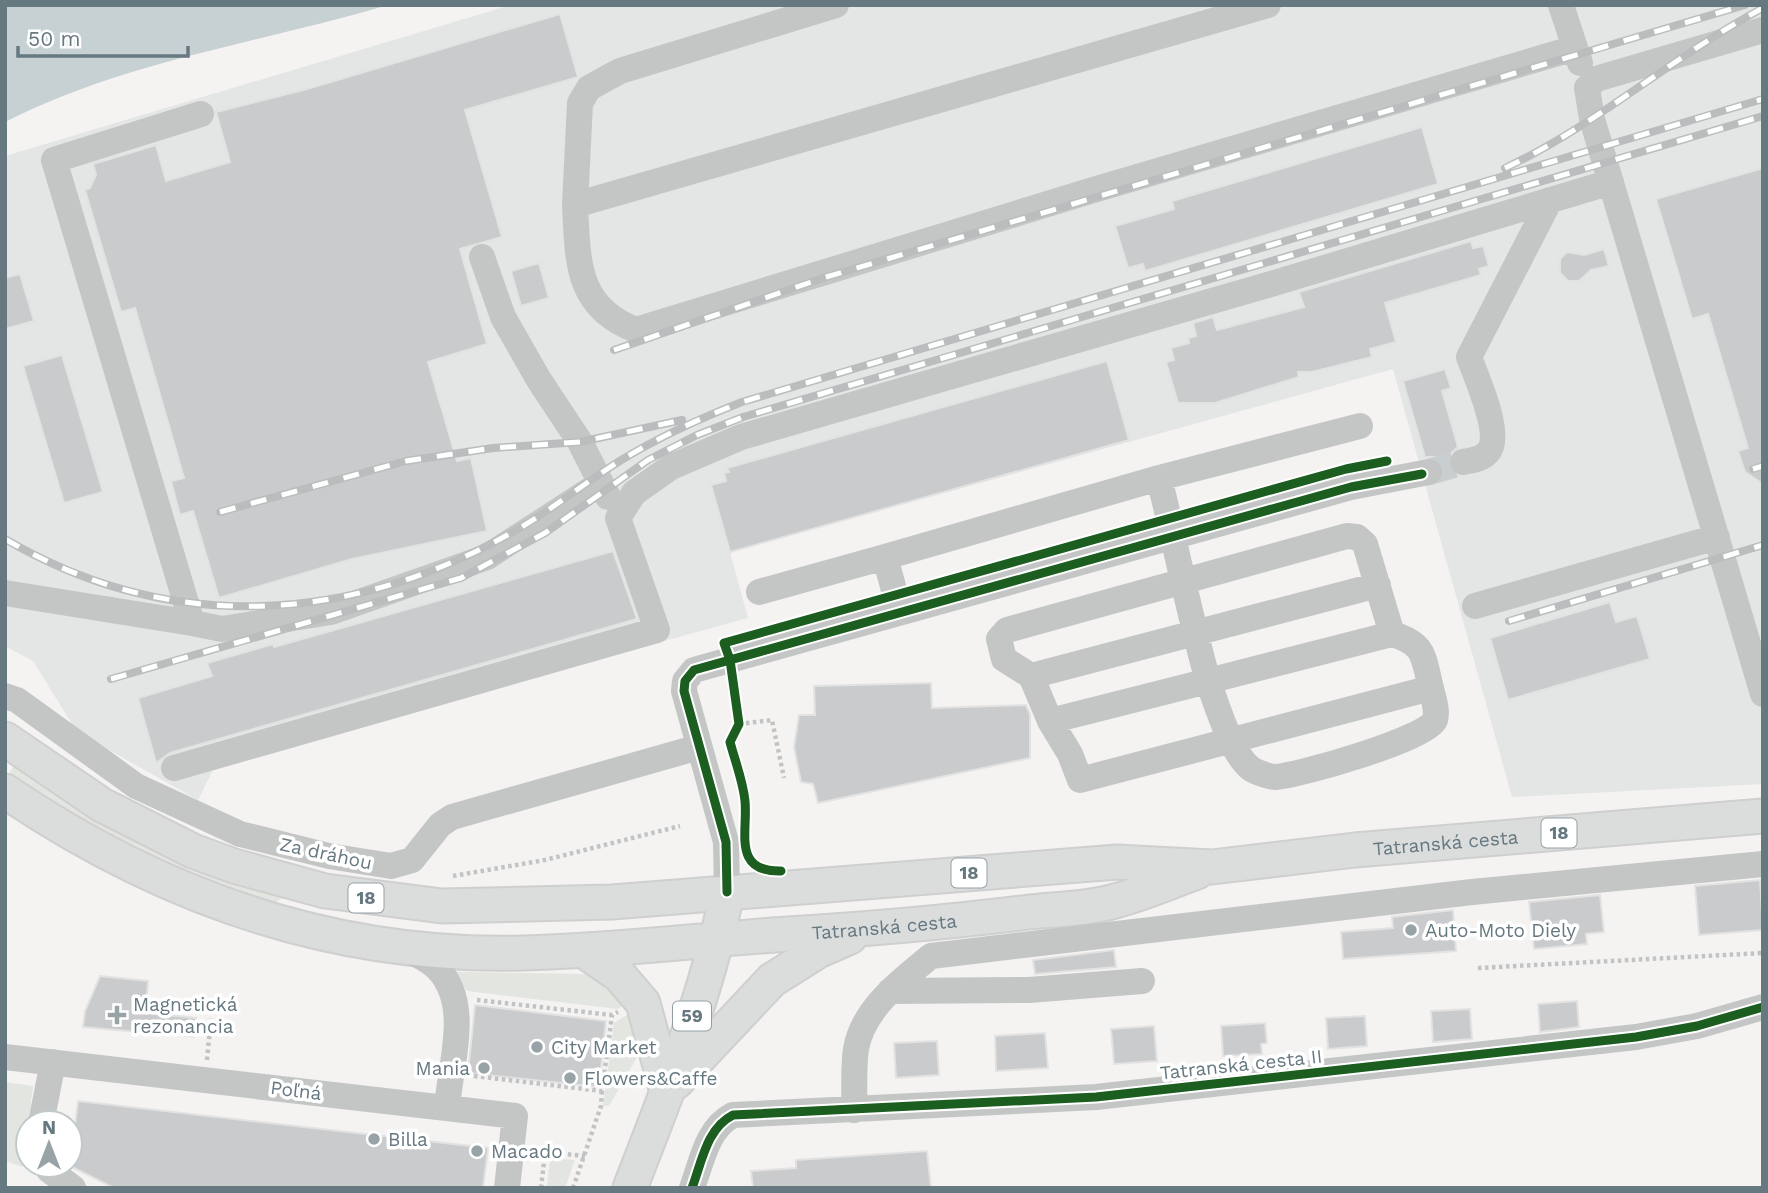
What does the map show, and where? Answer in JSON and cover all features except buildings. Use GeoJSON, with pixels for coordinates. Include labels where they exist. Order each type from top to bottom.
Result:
{"type":"FeatureCollection","features":[{"type":"Feature","properties":{"kind":"main road","name":"18"},"geometry":{"type":"LineString","coordinates":[[5,739],[102,805],[193,851],[259,874],[325,891],[396,902],[480,906],[612,902],[727,892]]}},
{"type":"Feature","properties":{"kind":"main road","name":"18"},"geometry":{"type":"LineString","coordinates":[[6,792],[117,860],[234,910],[282,924],[403,946],[457,952],[583,951],[718,941]]}},
{"type":"Feature","properties":{"kind":"main road","name":"Tatranská cesta"},"geometry":{"type":"LineString","coordinates":[[727,892],[1117,862],[1212,867],[1355,850],[1763,816]]}},
{"type":"Feature","properties":{"kind":"main road","name":"Tatranská cesta"},"geometry":{"type":"LineString","coordinates":[[718,941],[869,929],[1113,902],[1212,867]]}},
{"type":"Feature","properties":{"kind":"main road"},"geometry":{"type":"LineString","coordinates":[[718,941],[727,892]]}},
{"type":"Feature","properties":{"kind":"main road"},"geometry":{"type":"LineString","coordinates":[[667,1092],[772,980],[818,951],[869,929]]}},
{"type":"Feature","properties":{"kind":"main road","name":"59"},"geometry":{"type":"LineString","coordinates":[[630,1188],[667,1092],[718,941]]}},
{"type":"Feature","properties":{"kind":"main road"},"geometry":{"type":"LineString","coordinates":[[583,951],[619,975],[643,1003],[667,1092]]}},
{"type":"Feature","properties":{"kind":"street"},"geometry":{"type":"LineString","coordinates":[[836,5],[620,71],[589,88],[580,103],[575,205],[578,254],[584,285],[595,304],[613,322],[636,330],[1090,191],[1575,48]]}},
{"type":"Feature","properties":{"kind":"street"},"geometry":{"type":"LineString","coordinates":[[575,205],[1268,5]]}},
{"type":"Feature","properties":{"kind":"street"},"geometry":{"type":"LineString","coordinates":[[1561,5],[1587,88],[1592,119],[1763,694]]}},
{"type":"Feature","properties":{"kind":"street"},"geometry":{"type":"LineString","coordinates":[[1587,88],[1596,79],[1763,30]]}},
{"type":"Feature","properties":{"kind":"street"},"geometry":{"type":"LineString","coordinates":[[192,623],[54,160],[201,114]]}},
{"type":"Feature","properties":{"kind":"street"},"geometry":{"type":"LineString","coordinates":[[618,518],[634,494],[671,467],[741,437],[1271,285],[1611,182]]}},
{"type":"Feature","properties":{"kind":"street"},"geometry":{"type":"LineString","coordinates":[[1462,462],[1481,458],[1489,451],[1494,436],[1469,356],[1550,200]]}},
{"type":"Feature","properties":{"kind":"street"},"geometry":{"type":"LineString","coordinates":[[174,768],[657,630],[618,518],[580,442],[539,380],[503,317],[482,257]]}},
{"type":"Feature","properties":{"kind":"street"},"geometry":{"type":"LineString","coordinates":[[759,592],[1159,478],[1360,426]]}},
{"type":"Feature","properties":{"kind":"street"},"geometry":{"type":"LineString","coordinates":[[727,892],[726,842],[684,691],[685,681],[694,670],[1351,487],[1425,473]]}},
{"type":"Feature","properties":{"kind":"street"},"geometry":{"type":"LineString","coordinates":[[1050,721],[1208,681],[1392,634],[1413,640],[1422,650],[1436,706],[1435,721],[1426,731],[1372,752],[1274,777],[1250,768],[1231,740],[1208,681],[1181,582],[1174,536],[1159,478]]}},
{"type":"Feature","properties":{"kind":"street"},"geometry":{"type":"LineString","coordinates":[[5,593],[222,629],[331,612],[487,557],[601,483]]}},
{"type":"Feature","properties":{"kind":"street"},"geometry":{"type":"LineString","coordinates":[[1392,634],[1365,544],[1357,537],[1347,536],[1001,633],[999,639],[1004,659],[1031,676],[1080,780],[1431,688]]}},
{"type":"Feature","properties":{"kind":"street"},"geometry":{"type":"LineString","coordinates":[[1475,607],[1717,537]]}},
{"type":"Feature","properties":{"kind":"street"},"geometry":{"type":"LineString","coordinates":[[885,557],[900,612]]}},
{"type":"Feature","properties":{"kind":"street"},"geometry":{"type":"LineString","coordinates":[[1031,676],[1378,585]]}},
{"type":"Feature","properties":{"kind":"street","name":"Za dráhou"},"geometry":{"type":"LineString","coordinates":[[5,696],[17,700],[136,786],[240,834],[329,856],[391,866],[412,860],[440,825],[452,817],[699,747]]}},
{"type":"Feature","properties":{"kind":"street"},"geometry":{"type":"LineString","coordinates":[[854,1110],[857,1047],[871,1013],[890,991],[931,956],[1472,892],[1763,864]]}},
{"type":"Feature","properties":{"kind":"street"},"geometry":{"type":"LineString","coordinates":[[403,946],[438,968],[455,996],[458,1012],[447,1108]]}},
{"type":"Feature","properties":{"kind":"street"},"geometry":{"type":"LineString","coordinates":[[890,991],[1030,990],[1142,981]]}},
{"type":"Feature","properties":{"kind":"street","name":"Tatranská cesta II"},"geometry":{"type":"LineString","coordinates":[[692,1188],[713,1132],[720,1122],[733,1115],[1096,1097],[1194,1087],[1636,1037],[1697,1026],[1763,1007]]}},
{"type":"Feature","properties":{"kind":"street","name":"Poľná"},"geometry":{"type":"LineString","coordinates":[[5,1056],[515,1116],[507,1188]]}},
{"type":"Feature","properties":{"kind":"street"},"geometry":{"type":"LineString","coordinates":[[44,1109],[52,1062]]}},
{"type":"Feature","properties":{"kind":"path"},"geometry":{"type":"LineString","coordinates":[[737,711],[737,728],[772,720],[784,778]]}},
{"type":"Feature","properties":{"kind":"path"},"geometry":{"type":"LineString","coordinates":[[444,876],[533,860],[680,826]]}},
{"type":"Feature","properties":{"kind":"path"},"geometry":{"type":"LineString","coordinates":[[1478,968],[1763,953]]}},
{"type":"Feature","properties":{"kind":"path"},"geometry":{"type":"LineString","coordinates":[[471,1012],[473,999],[612,1015],[621,1010]]}},
{"type":"Feature","properties":{"kind":"path"},"geometry":{"type":"LineString","coordinates":[[573,1188],[601,1106],[612,1015]]}},
{"type":"Feature","properties":{"kind":"path"},"geometry":{"type":"LineString","coordinates":[[206,1064],[211,1018]]}},
{"type":"Feature","properties":{"kind":"path"},"geometry":{"type":"LineString","coordinates":[[450,1075],[602,1091]]}},
{"type":"Feature","properties":{"kind":"path"},"geometry":{"type":"LineString","coordinates":[[522,1150],[584,1156]]}},
{"type":"Feature","properties":{"kind":"path"},"geometry":{"type":"LineString","coordinates":[[541,1188],[545,1153]]}},
{"type":"Feature","properties":{"kind":"shaded area"},"geometry":{"type":"Polygon","coordinates":[[[5,5],[388,5],[145,68],[97,83],[5,122],[5,5]]]}},
{"type":"Feature","properties":{"kind":"shaded area"},"geometry":{"type":"Polygon","coordinates":[[[511,5],[1763,5],[1763,784],[1512,797],[1393,369],[730,552],[748,618],[216,764],[198,800],[77,732],[33,661],[5,646],[5,156],[511,5]]]}},
{"type":"Feature","properties":{"kind":"shaded area"},"geometry":{"type":"Polygon","coordinates":[[[14,766],[129,834],[282,898],[273,904],[224,891],[122,848],[7,776],[14,766]]]}},
{"type":"Feature","properties":{"kind":"shaded area"},"geometry":{"type":"Polygon","coordinates":[[[453,972],[587,974],[601,977],[629,1001],[618,1009],[467,991],[453,972]]]}},
{"type":"Feature","properties":{"kind":"shaded area"},"geometry":{"type":"Polygon","coordinates":[[[635,1010],[640,1052],[609,1106],[603,1105],[614,1023],[635,1010]]]}},
{"type":"Feature","properties":{"kind":"shaded area"},"geometry":{"type":"Polygon","coordinates":[[[5,1082],[33,1086],[30,1109],[14,1109],[14,1164],[5,1161],[5,1082]]]}},
{"type":"Feature","properties":{"kind":"shaded area"},"geometry":{"type":"Polygon","coordinates":[[[550,1158],[575,1160],[565,1188],[547,1188],[550,1158]]]}},
{"type":"Feature","properties":{"kind":"tunnel"},"geometry":{"type":"LineString","coordinates":[[1429,472],[1463,462]]}},
{"type":"Feature","properties":{"kind":"railway"},"geometry":{"type":"LineString","coordinates":[[614,350],[823,278],[1745,5]]}},
{"type":"Feature","properties":{"kind":"railway"},"geometry":{"type":"LineString","coordinates":[[1505,168],[1571,132],[1698,47],[1763,8]]}},
{"type":"Feature","properties":{"kind":"railway"},"geometry":{"type":"LineString","coordinates":[[5,539],[68,570],[132,592],[197,604],[262,606],[327,599],[392,584],[456,561],[518,529],[637,451],[681,428],[742,402],[1763,99]]}},
{"type":"Feature","properties":{"kind":"railway"},"geometry":{"type":"LineString","coordinates":[[111,679],[461,578],[545,533],[648,460],[697,435],[743,417],[1763,116]]}},
{"type":"Feature","properties":{"kind":"railway"},"geometry":{"type":"LineString","coordinates":[[220,512],[406,461],[493,448],[580,442],[682,420]]}},
{"type":"Feature","properties":{"kind":"railway"},"geometry":{"type":"LineString","coordinates":[[1753,469],[1763,466]]}},
{"type":"Feature","properties":{"kind":"railway"},"geometry":{"type":"LineString","coordinates":[[1509,621],[1763,545]]}},
{"type":"Feature","properties":{"kind":"cycle path"},"geometry":{"type":"LineString","coordinates":[[781,871],[766,870],[755,865],[746,848],[744,794],[730,742],[739,724],[730,660],[724,643],[1346,469],[1387,461]]}},
{"type":"Feature","properties":{"kind":"cycle path"},"geometry":{"type":"LineString","coordinates":[[727,892],[726,842],[684,691],[685,681],[694,670],[1351,487],[1422,474]]}},
{"type":"Feature","properties":{"kind":"cycle path"},"geometry":{"type":"LineString","coordinates":[[692,1188],[711,1137],[717,1128],[733,1115],[1096,1097],[1636,1037],[1697,1026],[1763,1007]]}},
{"type":"Feature","properties":{"kind":"place","name":"Auto-Moto Diely"},"geometry":{"type":"Point","coordinates":[1411,930]}},
{"type":"Feature","properties":{"kind":"place","name":"Magnetická rezonancia"},"geometry":{"type":"Point","coordinates":[117,1015]}},
{"type":"Feature","properties":{"kind":"place","name":"City Market"},"geometry":{"type":"Point","coordinates":[537,1047]}},
{"type":"Feature","properties":{"kind":"place","name":"Mania"},"geometry":{"type":"Point","coordinates":[484,1068]}},
{"type":"Feature","properties":{"kind":"place","name":"Flowers&Caffe"},"geometry":{"type":"Point","coordinates":[570,1078]}},
{"type":"Feature","properties":{"kind":"place","name":"Billa"},"geometry":{"type":"Point","coordinates":[374,1139]}},
{"type":"Feature","properties":{"kind":"place","name":"Macado"},"geometry":{"type":"Point","coordinates":[477,1151]}}]}
